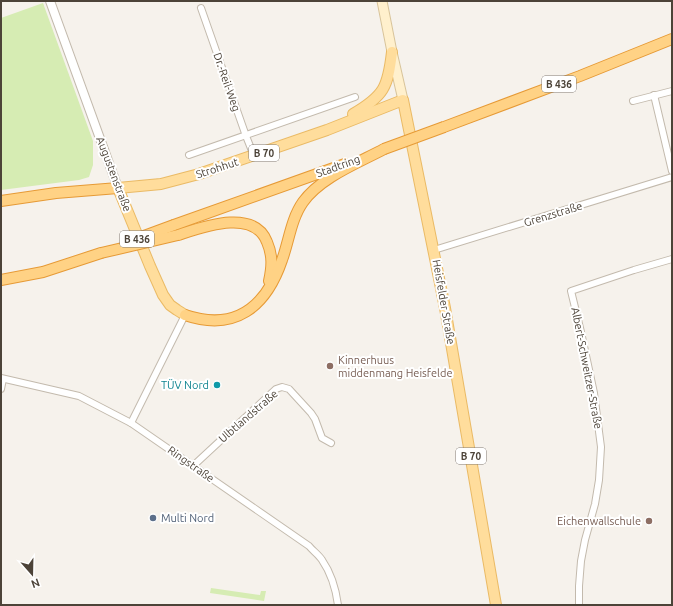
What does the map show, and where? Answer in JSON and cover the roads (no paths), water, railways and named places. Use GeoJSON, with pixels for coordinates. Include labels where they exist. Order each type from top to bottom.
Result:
{"type":"FeatureCollection","features":[{"type":"Feature","properties":{"kind":"highway","name":"Stadtring"},"geometry":{"type":"LineString","coordinates":[[1,280],[43,272],[101,253],[174,225],[384,150],[444,126],[580,76],[672,39]]}},
{"type":"Feature","properties":{"kind":"highway"},"geometry":{"type":"LineString","coordinates":[[185,314],[210,321],[225,319],[251,309],[263,296],[275,278],[283,259],[293,223],[303,202],[316,188],[336,174],[384,150]]}},
{"type":"Feature","properties":{"kind":"highway","name":"B 70"},"geometry":{"type":"LineString","coordinates":[[1,201],[56,193],[118,188]]}},
{"type":"Feature","properties":{"kind":"highway"},"geometry":{"type":"LineString","coordinates":[[101,253],[178,235],[204,227],[236,222],[246,224],[260,231],[266,238],[270,249],[272,270],[263,296]]}},
{"type":"Feature","properties":{"kind":"highway"},"geometry":{"type":"LineString","coordinates":[[1,274],[11,275],[43,272]]}},
{"type":"Feature","properties":{"kind":"main road","name":"Heisfelder Straße"},"geometry":{"type":"LineString","coordinates":[[382,1],[446,313],[496,605]]}},
{"type":"Feature","properties":{"kind":"main road"},"geometry":{"type":"LineString","coordinates":[[327,130],[367,106],[378,96],[388,79],[392,52]]}},
{"type":"Feature","properties":{"kind":"main road","name":"Strohhut"},"geometry":{"type":"LineString","coordinates":[[118,188],[161,184],[181,180],[327,130],[403,100]]}},
{"type":"Feature","properties":{"kind":"main road","name":"Augustenstraße"},"geometry":{"type":"LineString","coordinates":[[118,188],[163,295],[170,305],[176,310],[185,314]]}},
{"type":"Feature","properties":{"kind":"street","name":"Augustenstraße"},"geometry":{"type":"LineString","coordinates":[[50,1],[118,188]]}},
{"type":"Feature","properties":{"kind":"street","name":"Dr.-Reil-Weg"},"geometry":{"type":"LineString","coordinates":[[201,8],[254,156]]}},
{"type":"Feature","properties":{"kind":"street"},"geometry":{"type":"LineString","coordinates":[[633,101],[672,91]]}},
{"type":"Feature","properties":{"kind":"street"},"geometry":{"type":"LineString","coordinates":[[654,95],[672,171]]}},
{"type":"Feature","properties":{"kind":"street","name":"Strohhut"},"geometry":{"type":"LineString","coordinates":[[189,155],[355,97]]}},
{"type":"Feature","properties":{"kind":"street","name":"Grenzstraße"},"geometry":{"type":"LineString","coordinates":[[434,250],[672,178]]}},
{"type":"Feature","properties":{"kind":"street","name":"Albert-Schweitzer-Straße"},"geometry":{"type":"LineString","coordinates":[[579,605],[581,561],[595,504],[599,480],[601,447],[594,393],[571,291],[672,258]]}},
{"type":"Feature","properties":{"kind":"street"},"geometry":{"type":"LineString","coordinates":[[131,423],[185,314]]}},
{"type":"Feature","properties":{"kind":"street"},"geometry":{"type":"LineString","coordinates":[[1,389],[2,378]]}},
{"type":"Feature","properties":{"kind":"street","name":"Ringstraße"},"geometry":{"type":"LineString","coordinates":[[2,378],[79,396],[131,423],[309,546],[322,560],[330,575],[338,605]]}},
{"type":"Feature","properties":{"kind":"street","name":"Ulbtlandstraße"},"geometry":{"type":"LineString","coordinates":[[193,466],[276,389],[282,387],[289,389],[311,413],[315,419],[322,438],[331,443]]}},
{"type":"Feature","properties":{"kind":"place","name":"Kinnerhuus middenmang Heisfelde"},"geometry":{"type":"Point","coordinates":[330,366]}},
{"type":"Feature","properties":{"kind":"place","name":"TÜV Nord"},"geometry":{"type":"Point","coordinates":[217,385]}},
{"type":"Feature","properties":{"kind":"place","name":"Multi Nord"},"geometry":{"type":"Point","coordinates":[153,518]}},
{"type":"Feature","properties":{"kind":"place","name":"Eichenwallschule"},"geometry":{"type":"Point","coordinates":[649,521]}}]}
